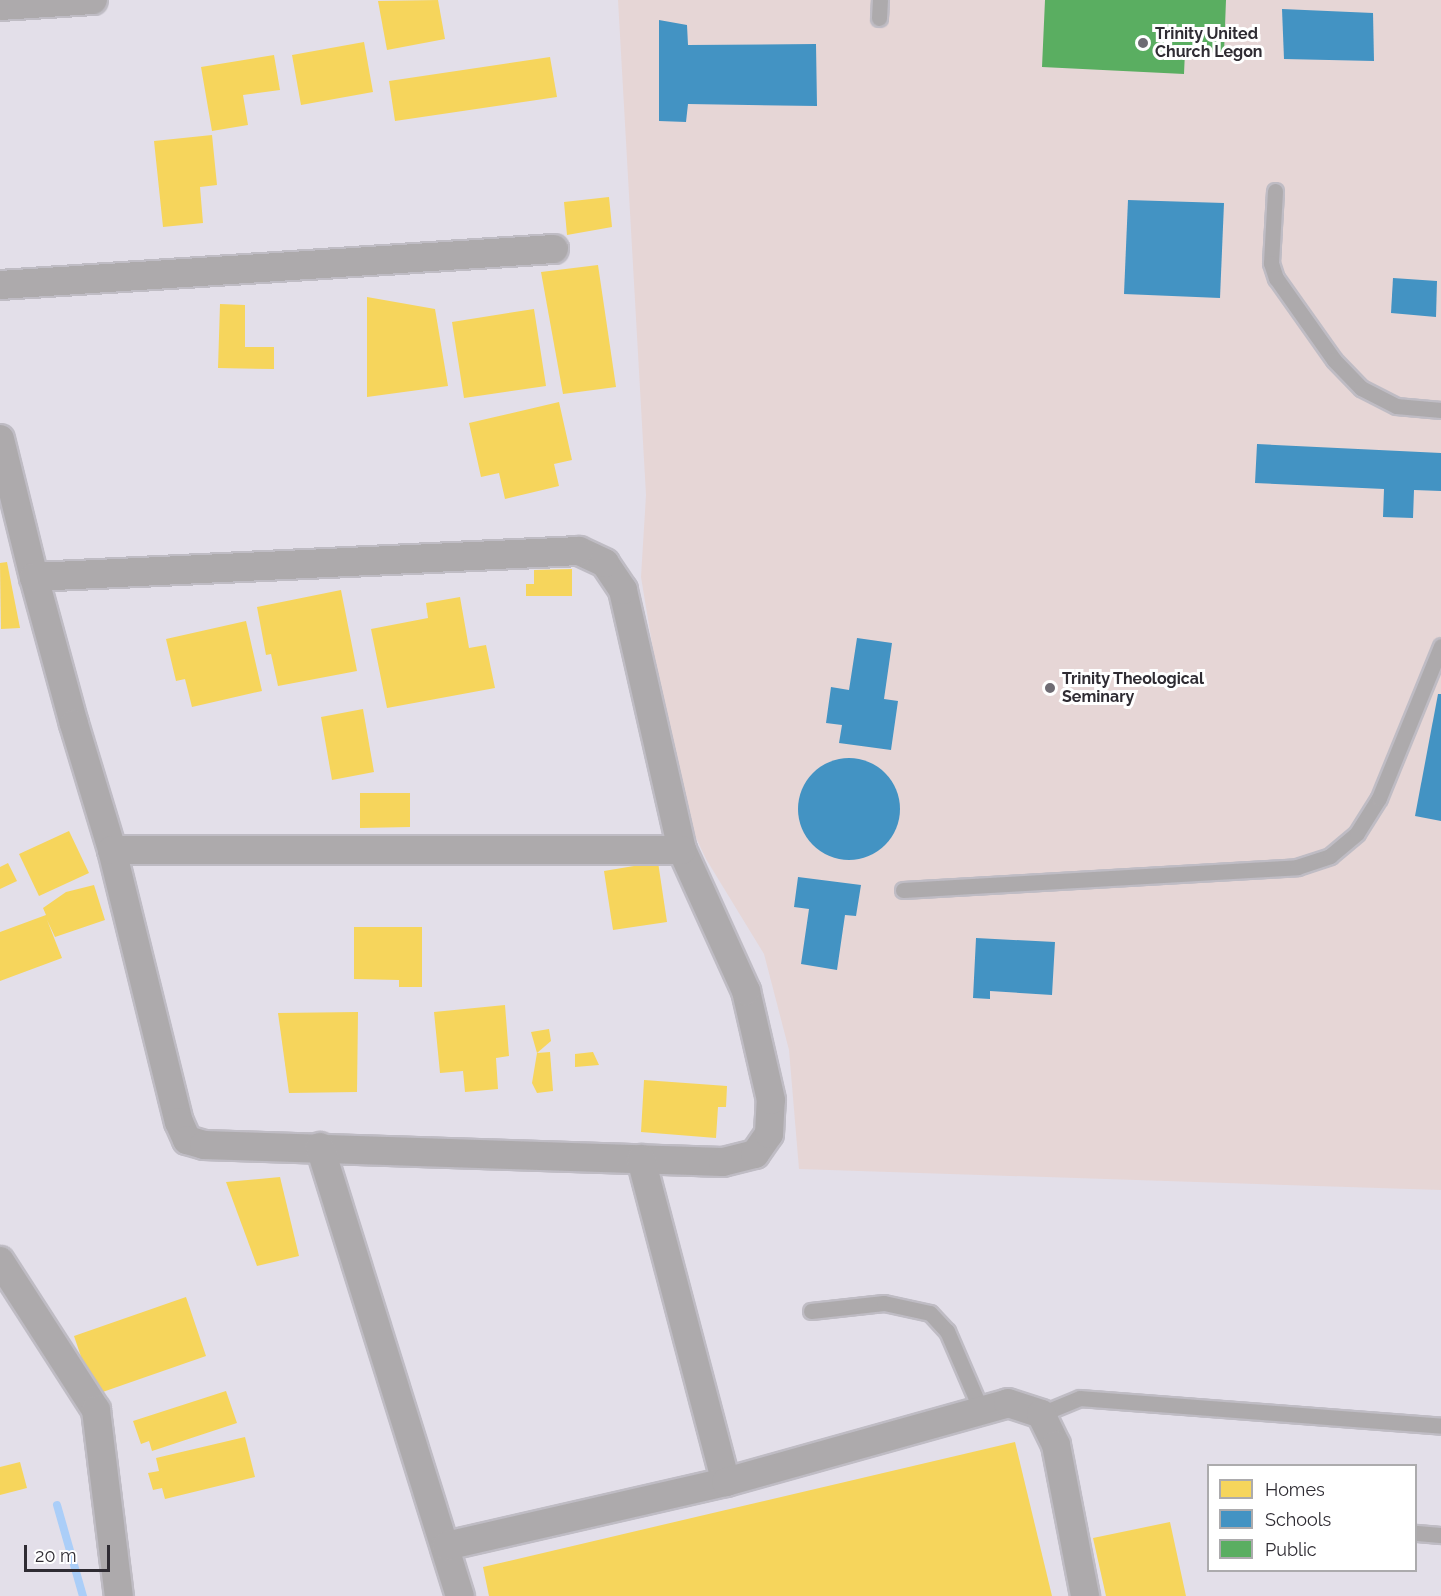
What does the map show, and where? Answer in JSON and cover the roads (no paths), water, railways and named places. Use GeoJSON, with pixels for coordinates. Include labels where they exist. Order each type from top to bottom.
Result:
{"type":"FeatureCollection","features":[{"type":"Feature","properties":{"kind":"street"},"geometry":{"type":"LineString","coordinates":[[0,6],[93,0]]}},
{"type":"Feature","properties":{"kind":"street"},"geometry":{"type":"LineString","coordinates":[[0,285],[554,249]]}},
{"type":"Feature","properties":{"kind":"street"},"geometry":{"type":"LineString","coordinates":[[0,440],[34,577],[112,850],[179,1122],[187,1140],[204,1145],[723,1162],[754,1154],[769,1134],[771,1100],[746,991],[682,850],[623,590],[605,563],[579,551],[34,577]]}},
{"type":"Feature","properties":{"kind":"street"},"geometry":{"type":"LineString","coordinates":[[112,850],[682,850]]}},
{"type":"Feature","properties":{"kind":"street"},"geometry":{"type":"LineString","coordinates":[[320,1147],[460,1596]]}},
{"type":"Feature","properties":{"kind":"street"},"geometry":{"type":"LineString","coordinates":[[641,1159],[726,1482]]}},
{"type":"Feature","properties":{"kind":"street"},"geometry":{"type":"LineString","coordinates":[[0,1261],[96,1410],[119,1596]]}},
{"type":"Feature","properties":{"kind":"street"},"geometry":{"type":"LineString","coordinates":[[446,1546],[726,1482],[1008,1403],[1041,1414],[1056,1445],[1085,1596]]}},
{"type":"Feature","properties":{"kind":"lane"},"geometry":{"type":"LineString","coordinates":[[879,18],[880,0]]}},
{"type":"Feature","properties":{"kind":"lane"},"geometry":{"type":"LineString","coordinates":[[1275,191],[1271,263],[1276,278],[1334,360],[1361,388],[1396,406],[1441,410]]}},
{"type":"Feature","properties":{"kind":"lane"},"geometry":{"type":"LineString","coordinates":[[903,890],[1297,867],[1330,856],[1357,833],[1379,798],[1441,646]]}},
{"type":"Feature","properties":{"kind":"lane"},"geometry":{"type":"LineString","coordinates":[[811,1311],[884,1303],[930,1313],[946,1331],[981,1410]]}},
{"type":"Feature","properties":{"kind":"lane"},"geometry":{"type":"LineString","coordinates":[[1041,1414],[1080,1398],[1441,1426]]}},
{"type":"Feature","properties":{"kind":"lane"},"geometry":{"type":"LineString","coordinates":[[1417,1533],[1441,1535]]}},
{"type":"Feature","properties":{"kind":"waterway"},"geometry":{"type":"LineString","coordinates":[[57,1505],[83,1596]]}},
{"type":"Feature","properties":{"kind":"place","name":"Trinity United Church Legon"},"geometry":{"type":"Point","coordinates":[1143,43]}},
{"type":"Feature","properties":{"kind":"place","name":"Trinity Theological Seminary"},"geometry":{"type":"Point","coordinates":[1050,688]}}]}
